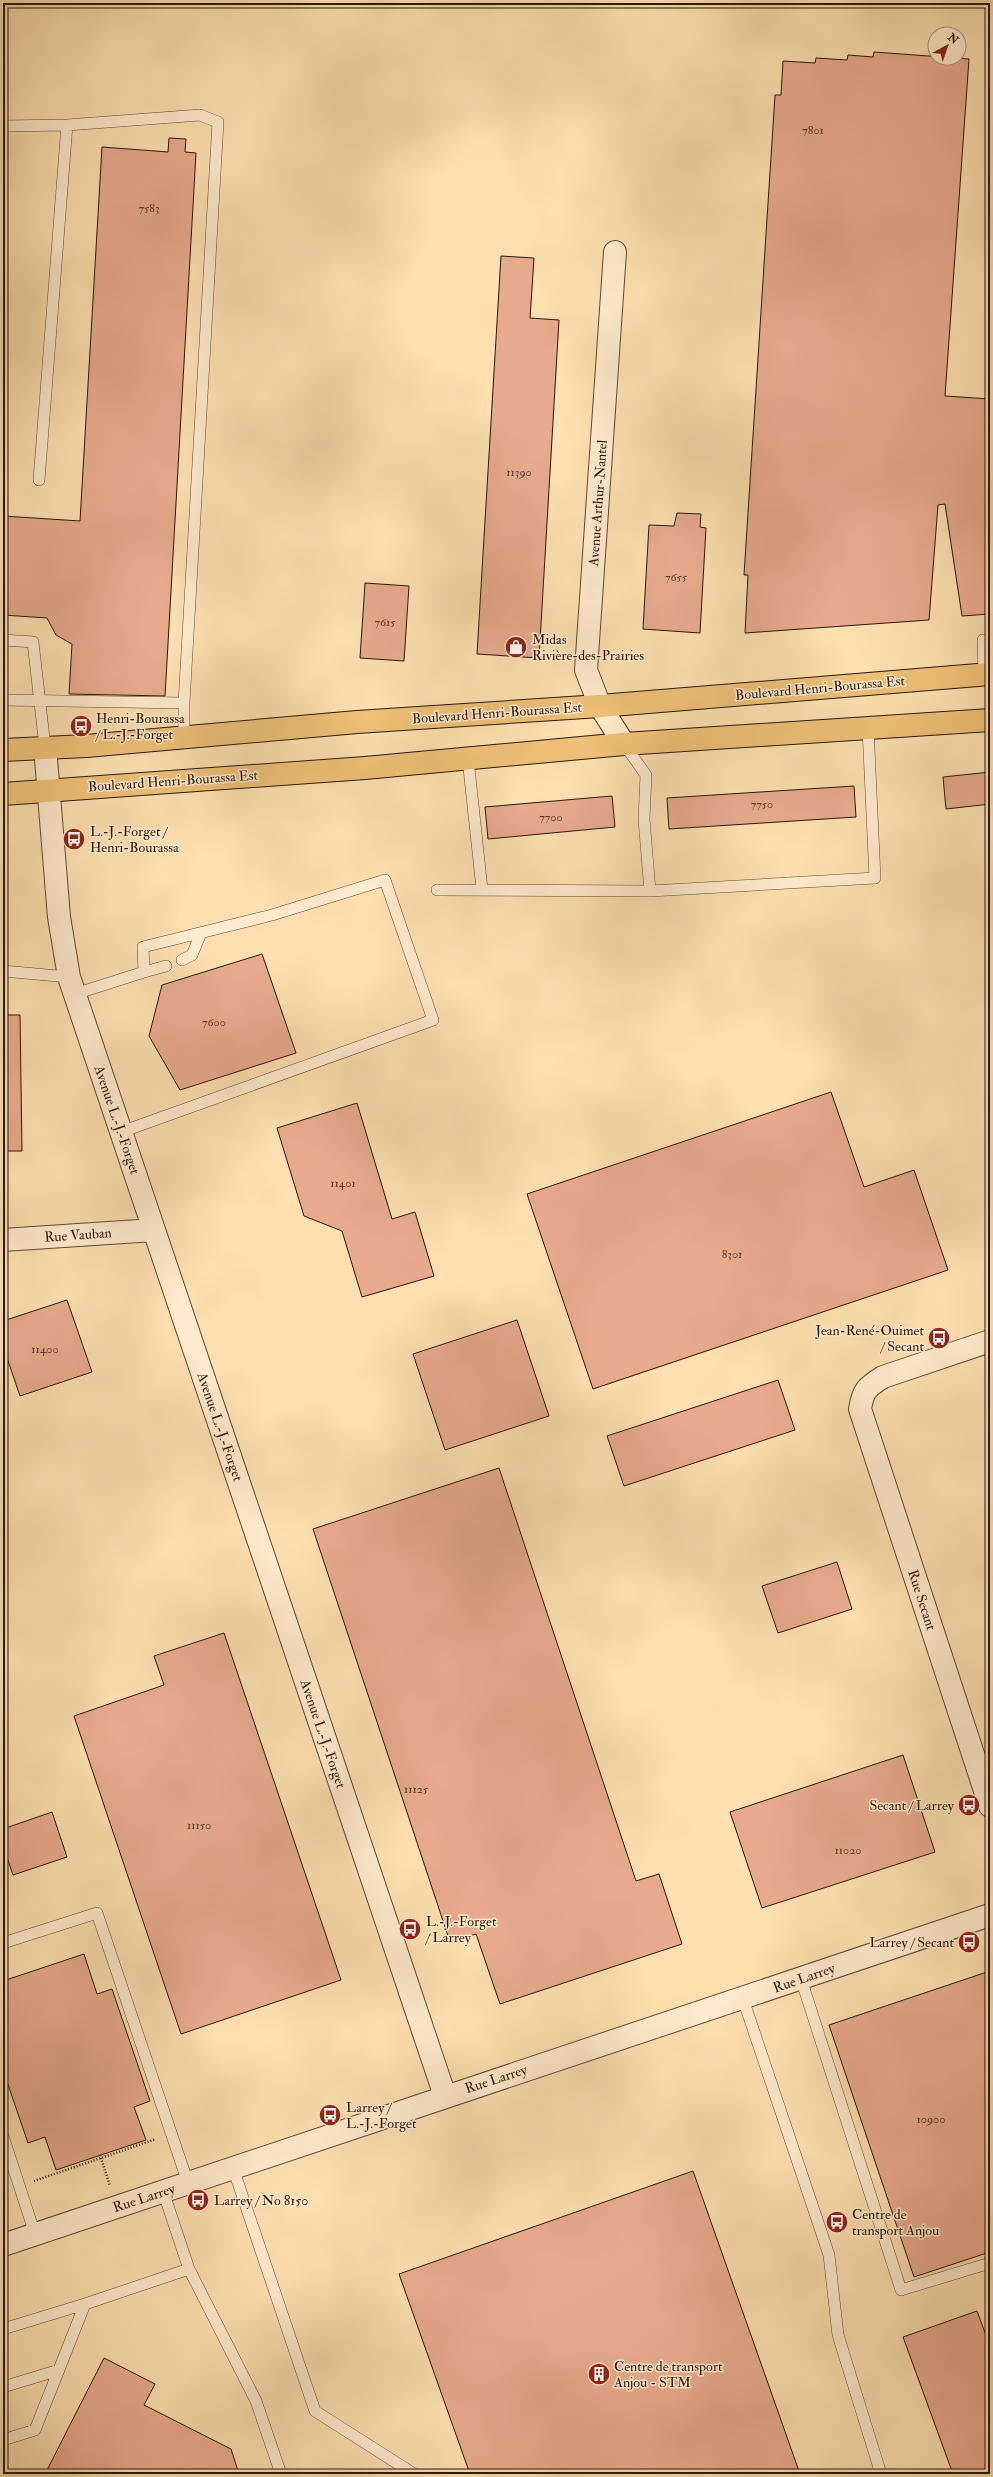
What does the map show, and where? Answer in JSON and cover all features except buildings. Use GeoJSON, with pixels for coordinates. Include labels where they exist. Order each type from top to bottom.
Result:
{"type":"FeatureCollection","features":[{"type":"Feature","properties":{"kind":"main road","name":"Boulevard Henri-Bourassa Est"},"geometry":{"type":"LineString","coordinates":[[3,750],[86,746],[357,722],[600,706],[987,674]]}},
{"type":"Feature","properties":{"kind":"main road","name":"Boulevard Henri-Bourassa Est"},"geometry":{"type":"LineString","coordinates":[[3,794],[49,789],[357,769],[624,744],[990,720]]}},
{"type":"Feature","properties":{"kind":"street","name":"Avenue Arthur-Nantel"},"geometry":{"type":"LineString","coordinates":[[615,252],[586,670],[600,706],[624,744]]}},
{"type":"Feature","properties":{"kind":"street","name":"Avenue L.-J.-Forget"},"geometry":{"type":"LineString","coordinates":[[44,747],[49,789],[59,917],[72,985],[445,2096]]}},
{"type":"Feature","properties":{"kind":"street","name":"Rue Vauban"},"geometry":{"type":"LineString","coordinates":[[3,1240],[154,1230]]}},
{"type":"Feature","properties":{"kind":"street","name":"Rue Secant"},"geometry":{"type":"LineString","coordinates":[[990,1341],[883,1377],[872,1384],[862,1394],[860,1409],[990,1806]]}},
{"type":"Feature","properties":{"kind":"street","name":"Rue Larrey"},"geometry":{"type":"LineString","coordinates":[[3,2245],[990,1915]]}},
{"type":"Feature","properties":{"kind":"lane"},"geometry":{"type":"LineString","coordinates":[[3,126],[67,125],[200,115],[218,122],[184,703],[184,737]]}},
{"type":"Feature","properties":{"kind":"lane"},"geometry":{"type":"LineString","coordinates":[[39,480],[67,125]]}},
{"type":"Feature","properties":{"kind":"lane"},"geometry":{"type":"LineString","coordinates":[[3,640],[33,642],[44,747]]}},
{"type":"Feature","properties":{"kind":"lane"},"geometry":{"type":"LineString","coordinates":[[987,674],[983,640],[990,640]]}},
{"type":"Feature","properties":{"kind":"lane"},"geometry":{"type":"LineString","coordinates":[[3,700],[184,703]]}},
{"type":"Feature","properties":{"kind":"lane"},"geometry":{"type":"LineString","coordinates":[[437,890],[482,889],[650,891],[875,878],[868,728]]}},
{"type":"Feature","properties":{"kind":"lane"},"geometry":{"type":"LineString","coordinates":[[624,744],[646,775],[644,820],[650,891]]}},
{"type":"Feature","properties":{"kind":"lane"},"geometry":{"type":"LineString","coordinates":[[468,759],[482,889]]}},
{"type":"Feature","properties":{"kind":"lane"},"geometry":{"type":"LineString","coordinates":[[121,1132],[433,1020],[385,880],[272,915],[142,947],[144,972]]}},
{"type":"Feature","properties":{"kind":"lane"},"geometry":{"type":"LineString","coordinates":[[182,960],[192,955],[201,933]]}},
{"type":"Feature","properties":{"kind":"lane"},"geometry":{"type":"LineString","coordinates":[[3,971],[72,985],[144,972],[166,966]]}},
{"type":"Feature","properties":{"kind":"lane"},"geometry":{"type":"LineString","coordinates":[[3,1943],[97,1913],[188,2183]]}},
{"type":"Feature","properties":{"kind":"lane"},"geometry":{"type":"LineString","coordinates":[[801,1979],[901,2290],[990,2262]]}},
{"type":"Feature","properties":{"kind":"lane"},"geometry":{"type":"LineString","coordinates":[[742,1999],[829,2255],[838,2335],[881,2474]]}},
{"type":"Feature","properties":{"kind":"lane"},"geometry":{"type":"LineString","coordinates":[[3,2136],[35,2234]]}},
{"type":"Feature","properties":{"kind":"lane"},"geometry":{"type":"LineString","coordinates":[[233,2168],[315,2411],[414,2474]]}},
{"type":"Feature","properties":{"kind":"lane"},"geometry":{"type":"LineString","coordinates":[[163,2191],[189,2269],[256,2401],[281,2474]]}},
{"type":"Feature","properties":{"kind":"lane"},"geometry":{"type":"LineString","coordinates":[[3,2329],[85,2304],[189,2269]]}},
{"type":"Feature","properties":{"kind":"lane"},"geometry":{"type":"LineString","coordinates":[[3,2440],[35,2430],[85,2304]]}},
{"type":"Feature","properties":{"kind":"lane"},"geometry":{"type":"LineString","coordinates":[[3,2387],[59,2370]]}},
{"type":"Feature","properties":{"kind":"path"},"geometry":{"type":"LineString","coordinates":[[19,2186],[100,2156],[159,2138]]}},
{"type":"Feature","properties":{"kind":"path"},"geometry":{"type":"LineString","coordinates":[[100,2156],[110,2186]]}},
{"type":"Feature","properties":{"kind":"place","name":"Midas Rivière-des-Prairies"},"geometry":{"type":"Point","coordinates":[516,647]}},
{"type":"Feature","properties":{"kind":"place","name":"Henri-Bourassa / L.-J.-Forget"},"geometry":{"type":"Point","coordinates":[81,726]}},
{"type":"Feature","properties":{"kind":"place","name":"L.-J.-Forget / Henri-Bourassa"},"geometry":{"type":"Point","coordinates":[74,839]}},
{"type":"Feature","properties":{"kind":"place","name":"Jean-René-Ouimet / Secant"},"geometry":{"type":"Point","coordinates":[939,1338]}},
{"type":"Feature","properties":{"kind":"place","name":"Secant / Larrey"},"geometry":{"type":"Point","coordinates":[969,1805]}},
{"type":"Feature","properties":{"kind":"place","name":"L.-J.-Forget / Larrey"},"geometry":{"type":"Point","coordinates":[410,1929]}},
{"type":"Feature","properties":{"kind":"place","name":"Larrey / Secant"},"geometry":{"type":"Point","coordinates":[969,1942]}},
{"type":"Feature","properties":{"kind":"place","name":"Larrey / L.-J.-Forget"},"geometry":{"type":"Point","coordinates":[330,2115]}},
{"type":"Feature","properties":{"kind":"place","name":"Larrey / No 8150"},"geometry":{"type":"Point","coordinates":[198,2200]}},
{"type":"Feature","properties":{"kind":"place","name":"Centre de transport Anjou"},"geometry":{"type":"Point","coordinates":[837,2222]}},
{"type":"Feature","properties":{"kind":"place","name":"Centre de transport Anjou - STM"},"geometry":{"type":"Point","coordinates":[599,2374]}}]}
